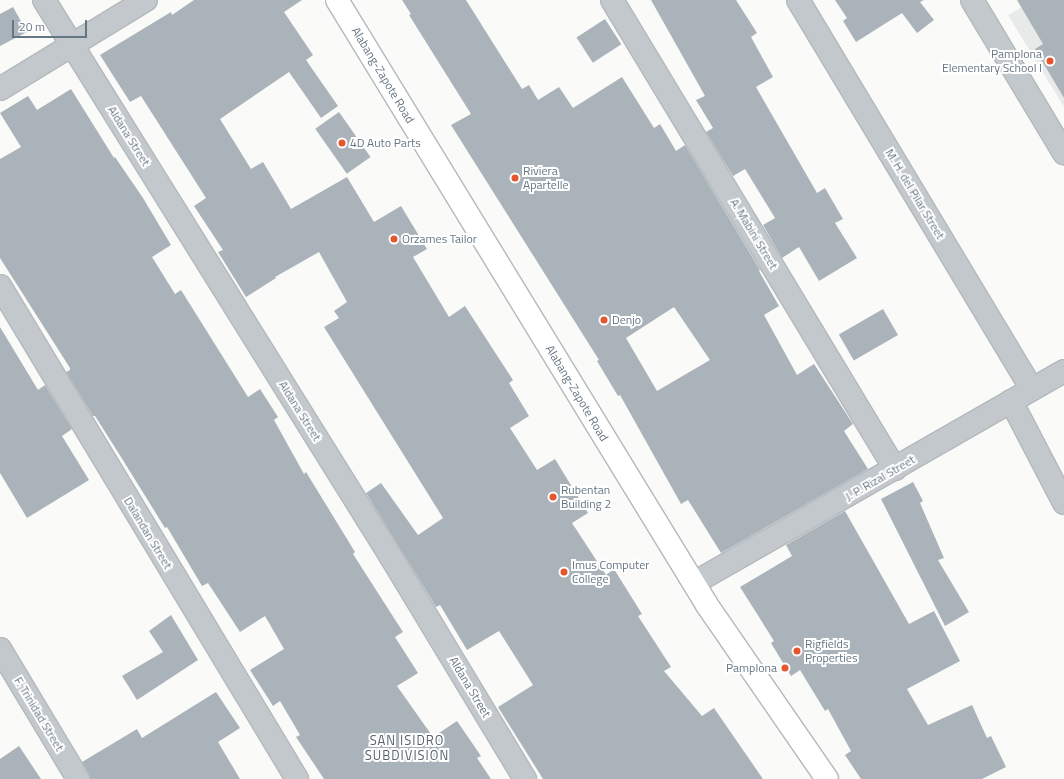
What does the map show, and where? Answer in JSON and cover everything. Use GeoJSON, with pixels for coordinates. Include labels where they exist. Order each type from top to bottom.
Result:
{"type":"FeatureCollection","features":[{"type":"Feature","properties":{"kind":"highway","name":"Alabang-Zapote Road"},"geometry":{"type":"LineString","coordinates":[[338,0],[707,606],[826,779]]}},
{"type":"Feature","properties":{"kind":"street","name":"Aldana Street"},"geometry":{"type":"LineString","coordinates":[[44,0],[391,557],[525,779]]}},
{"type":"Feature","properties":{"kind":"street"},"geometry":{"type":"LineString","coordinates":[[0,90],[146,0]]}},
{"type":"Feature","properties":{"kind":"street","name":"A. Mabini Street"},"geometry":{"type":"LineString","coordinates":[[612,0],[895,469]]}},
{"type":"Feature","properties":{"kind":"street","name":"M. H. del Pilar Street"},"geometry":{"type":"LineString","coordinates":[[798,0],[1032,389]]}},
{"type":"Feature","properties":{"kind":"street"},"geometry":{"type":"LineString","coordinates":[[972,0],[1064,153]]}},
{"type":"Feature","properties":{"kind":"street","name":"Dalandan Street"},"geometry":{"type":"LineString","coordinates":[[0,286],[297,779]]}},
{"type":"Feature","properties":{"kind":"street","name":"J. P. Rizal Street"},"geometry":{"type":"LineString","coordinates":[[694,583],[1064,371]]}},
{"type":"Feature","properties":{"kind":"street"},"geometry":{"type":"LineString","coordinates":[[1011,401],[1064,502]]}},
{"type":"Feature","properties":{"kind":"street","name":"F. Trinidad Street"},"geometry":{"type":"LineString","coordinates":[[0,650],[78,779]]}},
{"type":"Feature","properties":{"kind":"shaded area","name":"Pamplona Elementary School I"},"geometry":{"type":"Polygon","coordinates":[[[1034,0],[1064,0],[1064,107],[1008,15],[1034,0]]]}},
{"type":"Feature","properties":{"kind":"building"},"geometry":{"type":"Polygon","coordinates":[[[194,0],[302,0],[284,12],[313,55],[306,60],[338,106],[321,118],[289,72],[220,119],[251,169],[263,162],[291,209],[347,177],[374,222],[401,206],[427,249],[413,257],[449,317],[465,306],[513,380],[509,383],[529,416],[510,428],[537,470],[555,459],[588,513],[572,523],[606,575],[614,569],[642,614],[638,616],[671,667],[664,671],[702,716],[714,708],[763,779],[543,779],[498,707],[533,685],[499,631],[467,650],[440,605],[436,607],[366,493],[381,483],[418,535],[443,518],[324,327],[339,318],[334,311],[347,302],[319,252],[275,277],[276,278],[246,297],[218,252],[223,250],[194,206],[206,198],[141,96],[130,102],[100,55],[171,12],[172,15],[194,0]]]}},
{"type":"Feature","properties":{"kind":"building"},"geometry":{"type":"Polygon","coordinates":[[[402,0],[466,0],[522,89],[529,85],[538,100],[559,87],[573,108],[622,77],[654,128],[660,124],[676,151],[685,145],[760,270],[759,271],[779,306],[764,315],[797,375],[814,364],[853,424],[844,431],[868,469],[721,553],[688,500],[681,504],[620,395],[618,396],[597,361],[599,360],[451,125],[471,114],[409,15],[411,14],[402,0]],[[674,307],[626,338],[657,391],[710,360],[674,307]]]}},
{"type":"Feature","properties":{"kind":"building"},"geometry":{"type":"Polygon","coordinates":[[[651,0],[736,0],[757,33],[751,37],[773,77],[756,87],[817,193],[825,188],[843,219],[835,223],[857,258],[819,281],[799,247],[782,258],[763,225],[775,218],[745,169],[733,176],[706,132],[713,128],[696,100],[705,96],[651,0]]]}},
{"type":"Feature","properties":{"kind":"building"},"geometry":{"type":"Polygon","coordinates":[[[835,0],[924,0],[920,2],[934,20],[917,33],[902,13],[856,42],[843,21],[847,18],[835,0]]]}},
{"type":"Feature","properties":{"kind":"building","name":"Pamplona Elementary School I"},"geometry":{"type":"Polygon","coordinates":[[[1017,0],[1064,0],[1064,98],[1035,49],[1043,44],[1017,0]]]}},
{"type":"Feature","properties":{"kind":"building"},"geometry":{"type":"Polygon","coordinates":[[[13,7],[27,32],[0,46],[0,14],[13,7]]]}},
{"type":"Feature","properties":{"kind":"building"},"geometry":{"type":"Polygon","coordinates":[[[605,19],[621,44],[593,63],[576,38],[605,19]]]}},
{"type":"Feature","properties":{"kind":"building"},"geometry":{"type":"Polygon","coordinates":[[[71,89],[114,158],[115,157],[143,198],[171,245],[152,257],[175,294],[181,290],[248,397],[260,389],[278,417],[274,420],[304,474],[306,472],[355,552],[353,554],[403,632],[395,637],[418,673],[397,686],[433,737],[457,721],[481,756],[477,758],[491,779],[324,779],[296,737],[300,735],[280,701],[273,706],[250,670],[284,649],[265,616],[240,632],[208,583],[202,586],[167,527],[165,528],[66,372],[70,370],[70,368],[0,258],[0,159],[21,147],[0,113],[28,96],[37,110],[71,89]]]}},
{"type":"Feature","properties":{"kind":"building"},"geometry":{"type":"Polygon","coordinates":[[[339,112],[371,157],[347,174],[315,129],[339,112]]]}},
{"type":"Feature","properties":{"kind":"building"},"geometry":{"type":"Polygon","coordinates":[[[883,309],[898,335],[854,360],[839,334],[883,309]]]}},
{"type":"Feature","properties":{"kind":"building"},"geometry":{"type":"Polygon","coordinates":[[[0,327],[38,390],[45,385],[72,429],[62,436],[89,480],[27,518],[0,473],[0,327]]]}},
{"type":"Feature","properties":{"kind":"building"},"geometry":{"type":"Polygon","coordinates":[[[913,482],[923,501],[920,503],[944,558],[938,560],[969,612],[945,626],[881,499],[913,482]]]}},
{"type":"Feature","properties":{"kind":"building"},"geometry":{"type":"Polygon","coordinates":[[[845,511],[909,624],[934,611],[960,661],[907,689],[928,725],[972,705],[987,738],[991,736],[1006,767],[982,779],[861,779],[845,755],[851,751],[828,709],[825,711],[800,670],[791,676],[771,643],[774,641],[740,587],[792,556],[786,545],[845,511]]]}},
{"type":"Feature","properties":{"kind":"building"},"geometry":{"type":"Polygon","coordinates":[[[171,615],[198,660],[137,700],[122,676],[163,652],[149,631],[171,615]]]}},
{"type":"Feature","properties":{"kind":"building"},"geometry":{"type":"Polygon","coordinates":[[[216,692],[240,728],[218,742],[240,779],[90,779],[82,762],[137,729],[142,738],[216,692]]]}},
{"type":"Feature","properties":{"kind":"building"},"geometry":{"type":"Polygon","coordinates":[[[19,746],[41,779],[0,779],[0,759],[19,746]]]}},
{"type":"Feature","properties":{"kind":"place","name":"Pamplona Elementary School I"},"geometry":{"type":"Point","coordinates":[1050,61]}},
{"type":"Feature","properties":{"kind":"place","name":"4D Auto Parts"},"geometry":{"type":"Point","coordinates":[342,143]}},
{"type":"Feature","properties":{"kind":"place","name":"Riviera Apartelle"},"geometry":{"type":"Point","coordinates":[515,178]}},
{"type":"Feature","properties":{"kind":"place","name":"Orzames Tailor"},"geometry":{"type":"Point","coordinates":[394,239]}},
{"type":"Feature","properties":{"kind":"place","name":"Denjo"},"geometry":{"type":"Point","coordinates":[604,320]}},
{"type":"Feature","properties":{"kind":"place","name":"Rubentan Building 2"},"geometry":{"type":"Point","coordinates":[553,497]}},
{"type":"Feature","properties":{"kind":"place","name":"Imus Computer College"},"geometry":{"type":"Point","coordinates":[564,572]}},
{"type":"Feature","properties":{"kind":"place","name":"Rigfields Properties"},"geometry":{"type":"Point","coordinates":[797,651]}},
{"type":"Feature","properties":{"kind":"place","name":"Pamplona"},"geometry":{"type":"Point","coordinates":[785,668]}},
{"type":"Feature","properties":{"kind":"district","name":"SAN ISIDRO SUBDIVISION"},"geometry":{"type":"Point","coordinates":[407,748]}}]}
